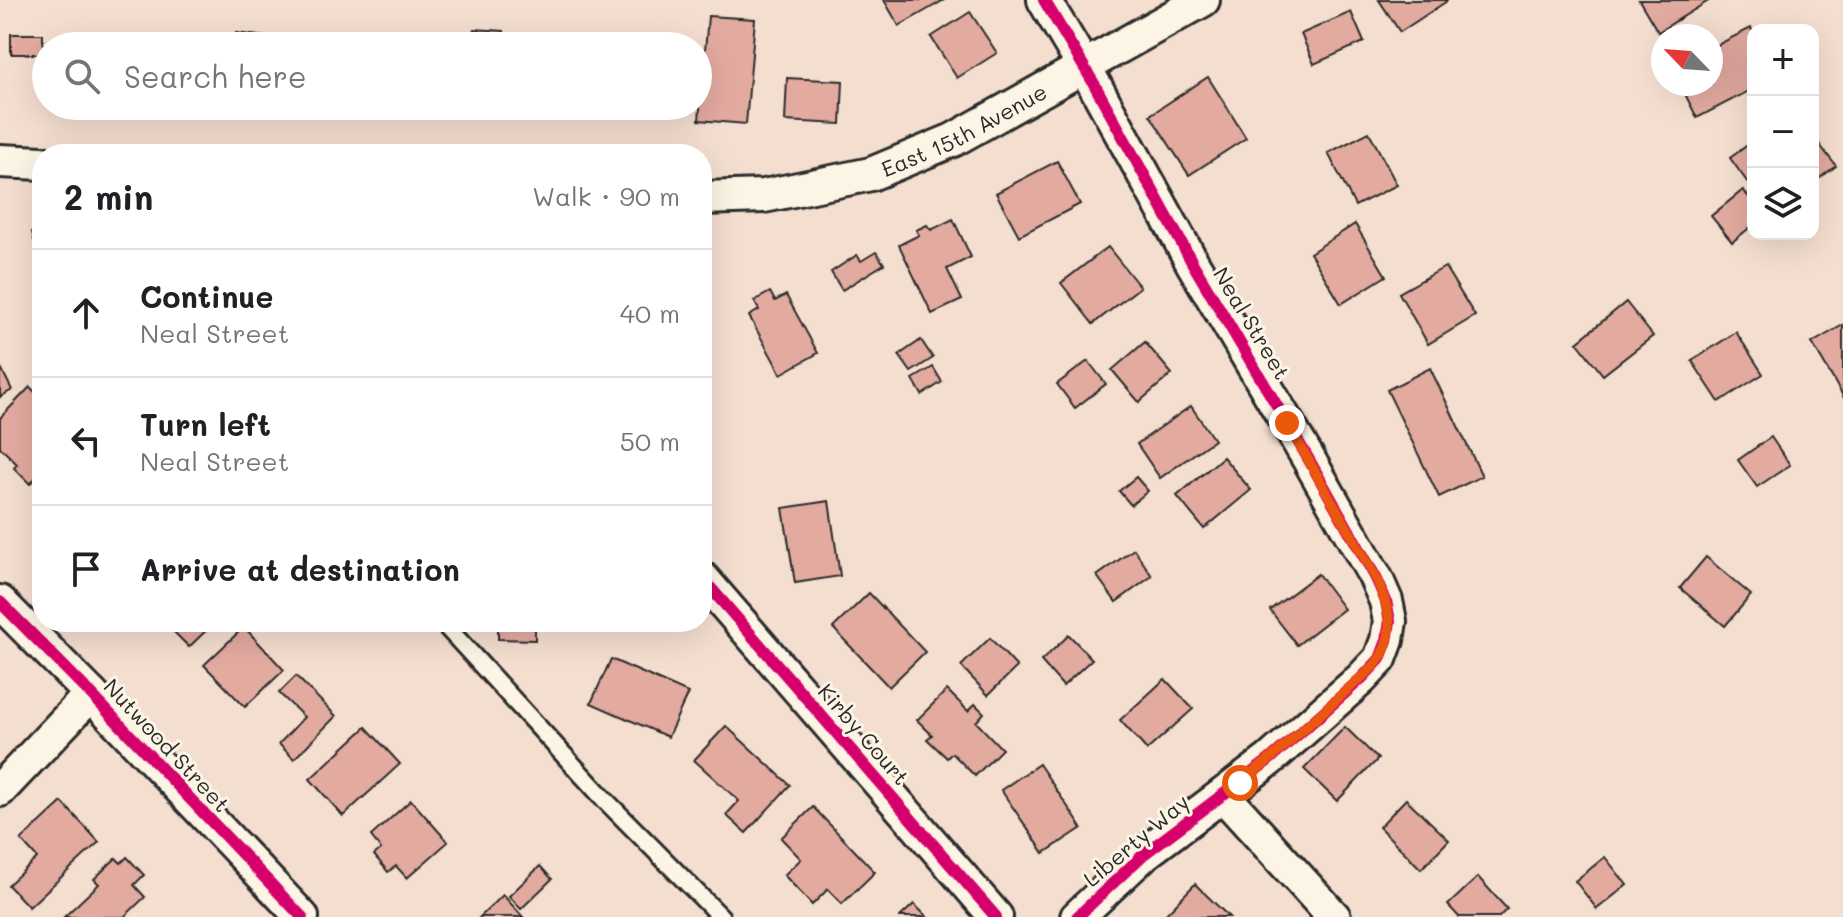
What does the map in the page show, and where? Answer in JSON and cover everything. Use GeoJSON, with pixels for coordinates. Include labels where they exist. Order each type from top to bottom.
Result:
{"type":"FeatureCollection","features":[{"type":"Feature","properties":{"kind":"street","name":"Neal Street"},"geometry":{"type":"LineString","coordinates":[[1044,0],[1193,264],[1308,458],[1386,601],[1389,630],[1383,652],[1374,666],[1269,760],[1223,795]]}},
{"type":"Feature","properties":{"kind":"street","name":"East 15th Avenue"},"geometry":{"type":"LineString","coordinates":[[712,198],[764,196],[871,174],[953,140],[1203,0]]}},
{"type":"Feature","properties":{"kind":"street","name":"Kirby Court"},"geometry":{"type":"LineString","coordinates":[[712,590],[996,917]]}},
{"type":"Feature","properties":{"kind":"street","name":"Nutwood Street"},"geometry":{"type":"LineString","coordinates":[[0,602],[302,917]]}},
{"type":"Feature","properties":{"kind":"street"},"geometry":{"type":"LineString","coordinates":[[0,790],[91,694]]}},
{"type":"Feature","properties":{"kind":"street","name":"Liberty Way"},"geometry":{"type":"LineString","coordinates":[[1077,917],[1144,854],[1223,795]]}},
{"type":"Feature","properties":{"kind":"street"},"geometry":{"type":"LineString","coordinates":[[1223,795],[1334,917]]}},
{"type":"Feature","properties":{"kind":"lane"},"geometry":{"type":"LineString","coordinates":[[451,632],[606,801],[721,917]]}},
{"type":"Feature","properties":{"kind":"building"},"geometry":{"type":"Polygon","coordinates":[[[884,0],[944,0],[899,26],[884,0]]]}},
{"type":"Feature","properties":{"kind":"building"},"geometry":{"type":"Polygon","coordinates":[[[1379,0],[1447,0],[1447,1],[1400,32],[1379,0]]]}},
{"type":"Feature","properties":{"kind":"building"},"geometry":{"type":"Polygon","coordinates":[[[1639,0],[1710,0],[1671,24],[1653,24],[1639,0]]]}},
{"type":"Feature","properties":{"kind":"building"},"geometry":{"type":"Polygon","coordinates":[[[970,12],[997,53],[957,78],[931,37],[970,12]]]}},
{"type":"Feature","properties":{"kind":"building"},"geometry":{"type":"Polygon","coordinates":[[[1351,12],[1364,42],[1314,64],[1301,34],[1351,12]]]}},
{"type":"Feature","properties":{"kind":"building"},"geometry":{"type":"Polygon","coordinates":[[[708,16],[755,19],[746,124],[699,120],[712,120],[712,32],[707,32],[708,16]]]}},
{"type":"Feature","properties":{"kind":"building"},"geometry":{"type":"Polygon","coordinates":[[[474,29],[504,31],[504,32],[474,32],[474,29]]]}},
{"type":"Feature","properties":{"kind":"building"},"geometry":{"type":"Polygon","coordinates":[[[1747,30],[1747,92],[1697,118],[1686,96],[1723,96],[1723,42],[1747,30]]]}},
{"type":"Feature","properties":{"kind":"building"},"geometry":{"type":"Polygon","coordinates":[[[11,34],[32,34],[32,54],[11,54],[11,34]]]}},
{"type":"Feature","properties":{"kind":"building"},"geometry":{"type":"Polygon","coordinates":[[[1208,77],[1246,138],[1189,175],[1150,115],[1208,77]]]}},
{"type":"Feature","properties":{"kind":"building"},"geometry":{"type":"Polygon","coordinates":[[[787,78],[843,81],[841,124],[785,121],[787,78]]]}},
{"type":"Feature","properties":{"kind":"building"},"geometry":{"type":"Polygon","coordinates":[[[1369,132],[1397,185],[1355,206],[1328,153],[1369,132]]]}},
{"type":"Feature","properties":{"kind":"building"},"geometry":{"type":"Polygon","coordinates":[[[1819,144],[1836,166],[1819,179],[1819,144]]]}},
{"type":"Feature","properties":{"kind":"building"},"geometry":{"type":"Polygon","coordinates":[[[1747,145],[1747,182],[1730,158],[1747,145]]]}},
{"type":"Feature","properties":{"kind":"building"},"geometry":{"type":"Polygon","coordinates":[[[1057,161],[1080,204],[1019,236],[996,193],[1057,161]]]}},
{"type":"Feature","properties":{"kind":"building"},"geometry":{"type":"Polygon","coordinates":[[[1743,190],[1747,195],[1747,230],[1732,242],[1711,216],[1743,190]]]}},
{"type":"Feature","properties":{"kind":"building"},"geometry":{"type":"Polygon","coordinates":[[[953,219],[971,257],[947,269],[962,300],[932,314],[899,245],[919,235],[916,230],[927,225],[931,230],[953,219]]]}},
{"type":"Feature","properties":{"kind":"building"},"geometry":{"type":"Polygon","coordinates":[[[1355,224],[1386,276],[1341,304],[1310,253],[1355,224]]]}},
{"type":"Feature","properties":{"kind":"building"},"geometry":{"type":"Polygon","coordinates":[[[1108,247],[1140,287],[1093,324],[1061,283],[1108,247]]]}},
{"type":"Feature","properties":{"kind":"building"},"geometry":{"type":"Polygon","coordinates":[[[876,252],[884,264],[842,290],[831,272],[857,255],[861,261],[876,252]]]}},
{"type":"Feature","properties":{"kind":"building"},"geometry":{"type":"Polygon","coordinates":[[[1445,267],[1475,316],[1428,344],[1399,293],[1445,267]]]}},
{"type":"Feature","properties":{"kind":"building"},"geometry":{"type":"Polygon","coordinates":[[[770,292],[775,301],[786,295],[818,353],[781,374],[749,316],[759,310],[754,301],[770,292]]]}},
{"type":"Feature","properties":{"kind":"building"},"geometry":{"type":"Polygon","coordinates":[[[1626,302],[1653,336],[1603,375],[1577,342],[1626,302]]]}},
{"type":"Feature","properties":{"kind":"building"},"geometry":{"type":"Polygon","coordinates":[[[1843,325],[1843,396],[1812,343],[1843,325]]]}},
{"type":"Feature","properties":{"kind":"building"},"geometry":{"type":"Polygon","coordinates":[[[1736,332],[1763,374],[1719,402],[1692,361],[1736,332]]]}},
{"type":"Feature","properties":{"kind":"building"},"geometry":{"type":"Polygon","coordinates":[[[921,340],[933,358],[911,372],[899,355],[921,340]]]}},
{"type":"Feature","properties":{"kind":"building"},"geometry":{"type":"Polygon","coordinates":[[[1145,342],[1172,374],[1139,402],[1112,370],[1145,342]]]}},
{"type":"Feature","properties":{"kind":"building"},"geometry":{"type":"Polygon","coordinates":[[[1088,361],[1106,384],[1075,408],[1057,384],[1088,361]]]}},
{"type":"Feature","properties":{"kind":"building"},"geometry":{"type":"Polygon","coordinates":[[[0,366],[12,390],[0,397],[0,366]]]}},
{"type":"Feature","properties":{"kind":"building"},"geometry":{"type":"Polygon","coordinates":[[[933,367],[942,382],[922,395],[913,379],[933,367]]]}},
{"type":"Feature","properties":{"kind":"building"},"geometry":{"type":"Polygon","coordinates":[[[1430,368],[1482,476],[1439,497],[1387,390],[1430,368]]]}},
{"type":"Feature","properties":{"kind":"building"},"geometry":{"type":"Polygon","coordinates":[[[30,387],[32,389],[30,484],[14,468],[17,464],[0,447],[0,418],[30,387]]]}},
{"type":"Feature","properties":{"kind":"building"},"geometry":{"type":"Polygon","coordinates":[[[1191,406],[1214,440],[1160,478],[1137,444],[1191,406]]]}},
{"type":"Feature","properties":{"kind":"building"},"geometry":{"type":"Polygon","coordinates":[[[1771,437],[1790,465],[1757,487],[1738,460],[1771,437]]]}},
{"type":"Feature","properties":{"kind":"building"},"geometry":{"type":"Polygon","coordinates":[[[1223,457],[1251,490],[1204,529],[1177,496],[1223,457]]]}},
{"type":"Feature","properties":{"kind":"building"},"geometry":{"type":"Polygon","coordinates":[[[1136,477],[1148,491],[1131,505],[1119,491],[1136,477]]]}},
{"type":"Feature","properties":{"kind":"building"},"geometry":{"type":"Polygon","coordinates":[[[829,501],[840,576],[795,583],[783,508],[829,501]]]}},
{"type":"Feature","properties":{"kind":"building"},"geometry":{"type":"Polygon","coordinates":[[[1134,549],[1152,576],[1116,602],[1097,576],[1134,549]]]}},
{"type":"Feature","properties":{"kind":"building"},"geometry":{"type":"Polygon","coordinates":[[[1706,557],[1751,595],[1725,626],[1680,588],[1706,557]]]}},
{"type":"Feature","properties":{"kind":"building"},"geometry":{"type":"Polygon","coordinates":[[[1318,574],[1344,609],[1297,645],[1270,610],[1318,574]]]}},
{"type":"Feature","properties":{"kind":"building"},"geometry":{"type":"Polygon","coordinates":[[[869,593],[925,652],[889,687],[833,628],[869,593]]]}},
{"type":"Feature","properties":{"kind":"building"},"geometry":{"type":"Polygon","coordinates":[[[174,632],[205,632],[189,647],[174,632]]]}},
{"type":"Feature","properties":{"kind":"building"},"geometry":{"type":"Polygon","coordinates":[[[239,632],[249,632],[284,670],[245,707],[204,665],[239,632]]]}},
{"type":"Feature","properties":{"kind":"building"},"geometry":{"type":"Polygon","coordinates":[[[498,632],[535,632],[535,640],[498,639],[498,632]]]}},
{"type":"Feature","properties":{"kind":"building"},"geometry":{"type":"Polygon","coordinates":[[[1069,635],[1092,659],[1063,686],[1041,661],[1069,635]]]}},
{"type":"Feature","properties":{"kind":"building"},"geometry":{"type":"Polygon","coordinates":[[[990,638],[1017,667],[988,695],[961,666],[990,638]]]}},
{"type":"Feature","properties":{"kind":"building"},"geometry":{"type":"Polygon","coordinates":[[[611,659],[688,693],[668,737],[591,703],[611,659]]]}},
{"type":"Feature","properties":{"kind":"building"},"geometry":{"type":"Polygon","coordinates":[[[296,676],[336,716],[294,759],[279,744],[304,717],[279,693],[296,676]]]}},
{"type":"Feature","properties":{"kind":"building"},"geometry":{"type":"Polygon","coordinates":[[[1165,679],[1193,709],[1147,750],[1120,720],[1165,679]]]}},
{"type":"Feature","properties":{"kind":"building"},"geometry":{"type":"Polygon","coordinates":[[[947,690],[968,711],[975,704],[984,713],[976,722],[1002,749],[975,776],[952,753],[947,758],[927,739],[932,735],[917,720],[947,690]]]}},
{"type":"Feature","properties":{"kind":"building"},"geometry":{"type":"Polygon","coordinates":[[[726,726],[790,785],[746,833],[726,815],[739,801],[694,760],[726,726]]]}},
{"type":"Feature","properties":{"kind":"building"},"geometry":{"type":"Polygon","coordinates":[[[366,727],[400,764],[343,816],[310,779],[366,727]]]}},
{"type":"Feature","properties":{"kind":"building"},"geometry":{"type":"Polygon","coordinates":[[[1345,727],[1378,759],[1337,801],[1304,769],[1345,727]]]}},
{"type":"Feature","properties":{"kind":"building"},"geometry":{"type":"Polygon","coordinates":[[[1039,764],[1082,828],[1044,853],[1001,790],[1039,764]]]}},
{"type":"Feature","properties":{"kind":"building"},"geometry":{"type":"Polygon","coordinates":[[[1406,799],[1449,840],[1421,869],[1379,827],[1406,799]]]}},
{"type":"Feature","properties":{"kind":"building"},"geometry":{"type":"Polygon","coordinates":[[[411,800],[448,842],[407,878],[396,866],[388,872],[374,855],[381,849],[371,836],[411,800]]]}},
{"type":"Feature","properties":{"kind":"building"},"geometry":{"type":"Polygon","coordinates":[[[62,802],[99,842],[29,907],[8,885],[37,858],[21,840],[62,802]]]}},
{"type":"Feature","properties":{"kind":"building"},"geometry":{"type":"Polygon","coordinates":[[[813,807],[875,872],[842,904],[828,889],[812,905],[784,875],[801,859],[781,838],[813,807]]]}},
{"type":"Feature","properties":{"kind":"building"},"geometry":{"type":"Polygon","coordinates":[[[127,857],[144,875],[134,885],[145,897],[124,917],[64,917],[99,884],[94,879],[116,858],[121,863],[127,857]]]}},
{"type":"Feature","properties":{"kind":"building"},"geometry":{"type":"Polygon","coordinates":[[[1605,857],[1627,885],[1597,909],[1575,881],[1605,857]]]}},
{"type":"Feature","properties":{"kind":"building"},"geometry":{"type":"Polygon","coordinates":[[[540,866],[552,879],[521,909],[509,896],[540,866]]]}},
{"type":"Feature","properties":{"kind":"building"},"geometry":{"type":"Polygon","coordinates":[[[1478,877],[1507,909],[1499,917],[1459,917],[1448,905],[1478,877]]]}},
{"type":"Feature","properties":{"kind":"building"},"geometry":{"type":"Polygon","coordinates":[[[1195,884],[1229,917],[1163,917],[1195,884]]]}},
{"type":"Feature","properties":{"kind":"building"},"geometry":{"type":"Polygon","coordinates":[[[503,895],[523,917],[480,917],[503,895]]]}},
{"type":"Feature","properties":{"kind":"building"},"geometry":{"type":"Polygon","coordinates":[[[914,904],[927,917],[900,917],[914,904]]]}},
{"type":"Feature","properties":{"kind":"cycle path"},"geometry":{"type":"LineString","coordinates":[[1044,0],[1376,578],[1390,621],[1380,659],[1361,679],[1269,760],[1144,854],[1077,917]]}},
{"type":"Feature","properties":{"kind":"cycle path"},"geometry":{"type":"LineString","coordinates":[[712,590],[996,917]]}},
{"type":"Feature","properties":{"kind":"cycle path"},"geometry":{"type":"LineString","coordinates":[[0,602],[302,917]]}},
{"type":"Feature","properties":{"kind":"route"},"geometry":{"type":"LineString","coordinates":[[1240,783],[1374,666],[1383,652],[1389,630],[1386,601],[1376,578],[1287,423]]}}]}
